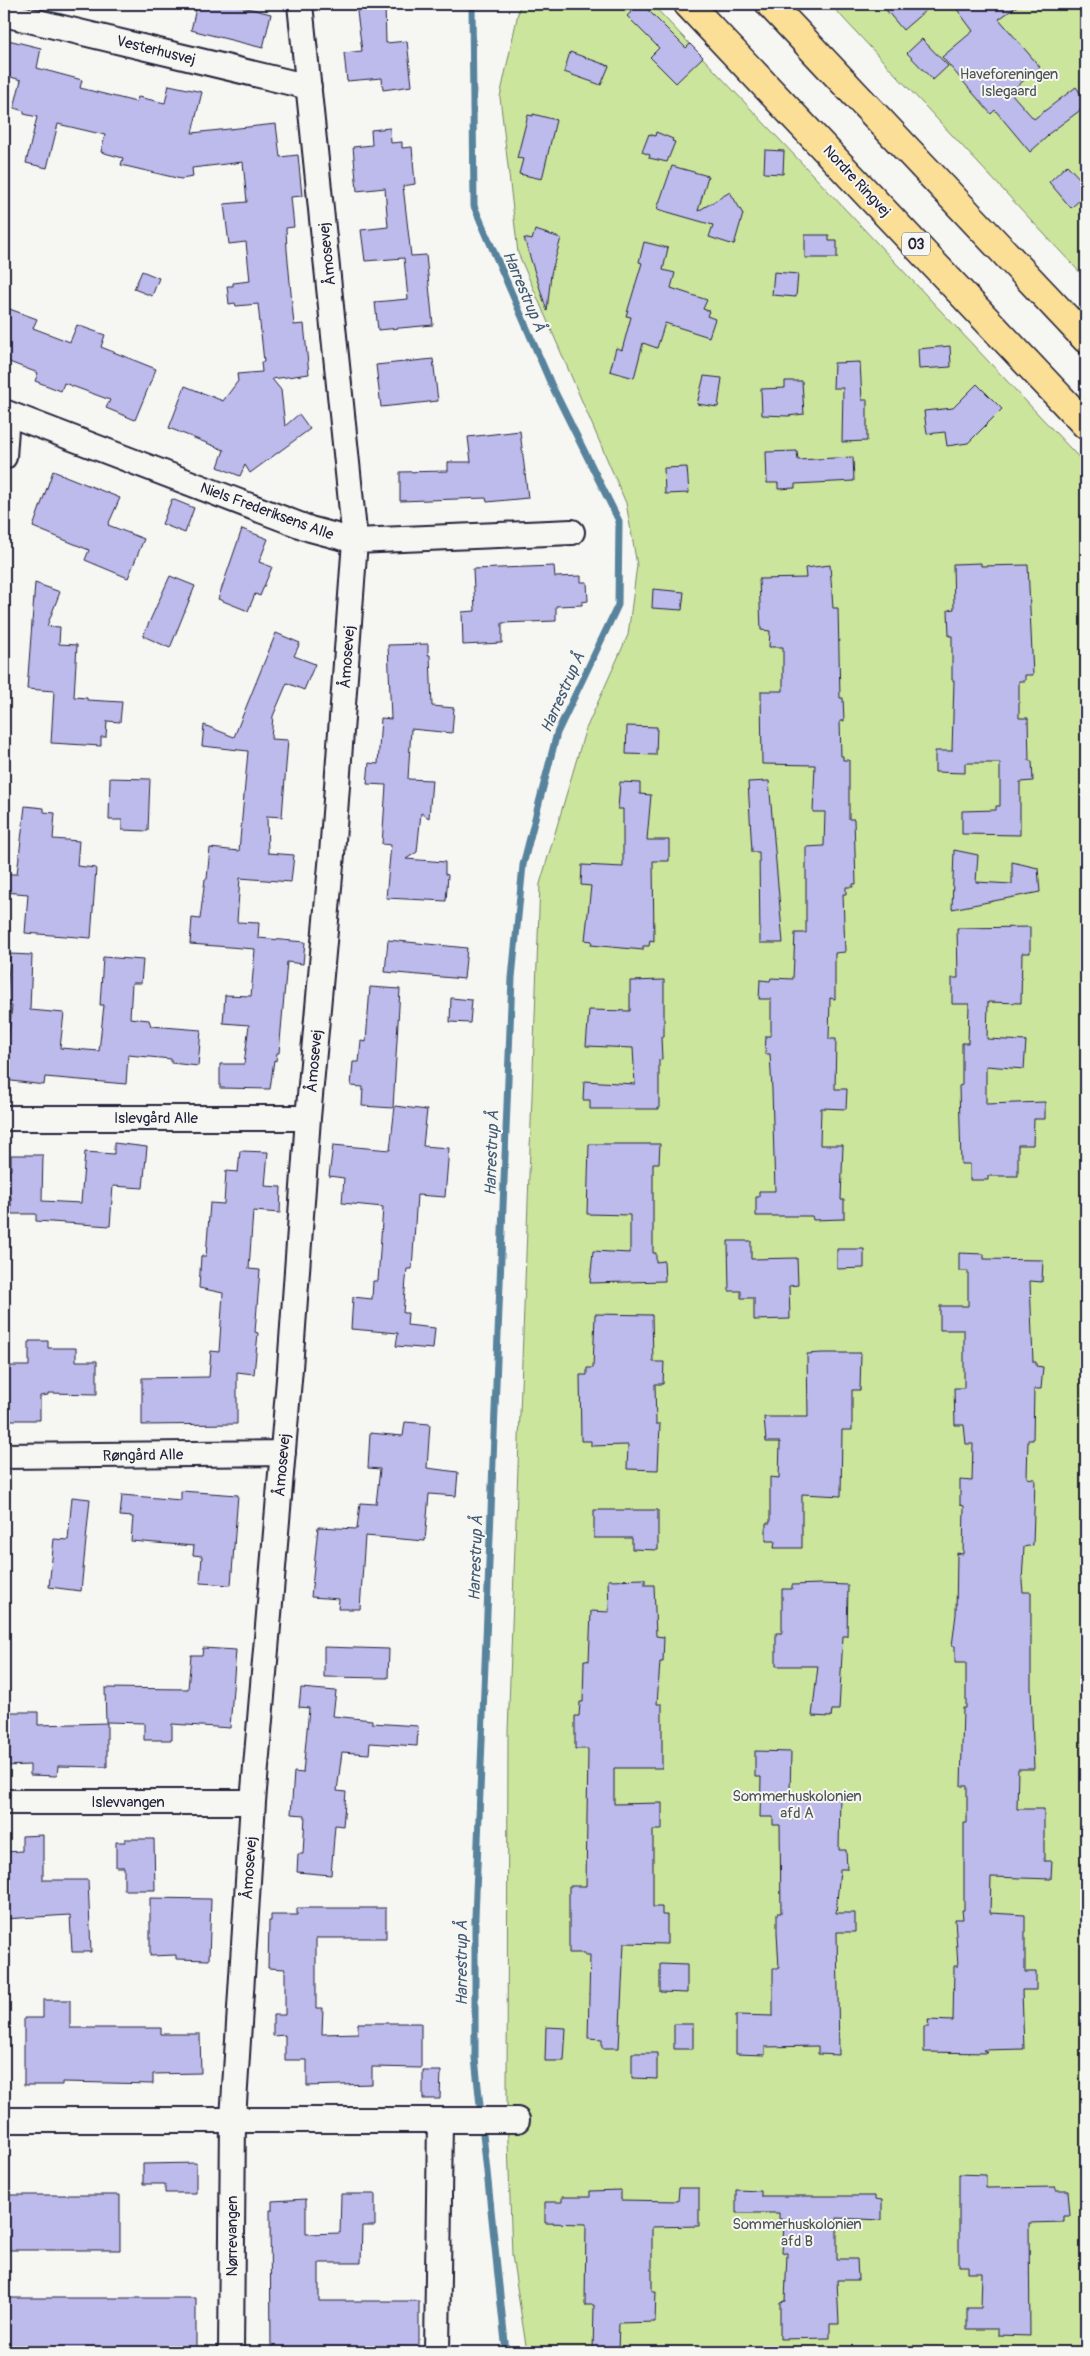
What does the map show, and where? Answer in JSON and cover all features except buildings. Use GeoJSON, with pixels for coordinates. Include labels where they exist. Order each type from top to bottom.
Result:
{"type":"FeatureCollection","features":[{"type":"Feature","properties":{"kind":"main road","name":"Nordre Ringvej"},"geometry":{"type":"LineString","coordinates":[[688,4],[1086,425]]}},
{"type":"Feature","properties":{"kind":"main road"},"geometry":{"type":"LineString","coordinates":[[770,4],[1086,339]]}},
{"type":"Feature","properties":{"kind":"street","name":"Åmosevej"},"geometry":{"type":"LineString","coordinates":[[233,2119],[253,1802],[283,1453],[308,1118],[332,854],[355,541],[300,4]]}},
{"type":"Feature","properties":{"kind":"street","name":"Vesterhusvej"},"geometry":{"type":"LineString","coordinates":[[4,14],[309,87]]}},
{"type":"Feature","properties":{"kind":"street","name":"Niels Frederiksens Alle"},"geometry":{"type":"LineString","coordinates":[[5,413],[310,529],[355,541],[572,532]]}},
{"type":"Feature","properties":{"kind":"street"},"geometry":{"type":"LineString","coordinates":[[4,457],[5,413]]}},
{"type":"Feature","properties":{"kind":"street","name":"Islevgård Alle"},"geometry":{"type":"LineString","coordinates":[[4,1118],[308,1118]]}},
{"type":"Feature","properties":{"kind":"street","name":"Røngård Alle"},"geometry":{"type":"LineString","coordinates":[[4,1456],[283,1453]]}},
{"type":"Feature","properties":{"kind":"street","name":"Islevvangen"},"geometry":{"type":"LineString","coordinates":[[4,1802],[253,1802]]}},
{"type":"Feature","properties":{"kind":"street","name":"Nørrevangen"},"geometry":{"type":"LineString","coordinates":[[231,2352],[233,2119]]}},
{"type":"Feature","properties":{"kind":"street"},"geometry":{"type":"LineString","coordinates":[[4,2120],[513,2120]]}},
{"type":"Feature","properties":{"kind":"street"},"geometry":{"type":"LineString","coordinates":[[438,2352],[451,2120]]}},
{"type":"Feature","properties":{"kind":"green space","name":"Sommerhuskolonien afd A"},"geometry":{"type":"Polygon","coordinates":[[[520,4],[652,4],[1086,465],[1086,2352],[527,2352],[512,2255],[507,2114],[508,1732],[540,884],[585,731],[628,635],[637,565],[626,503],[518,253],[500,97],[520,4]]]}},
{"type":"Feature","properties":{"kind":"green space","name":"Haveforeningen Islegaard"},"geometry":{"type":"Polygon","coordinates":[[[830,4],[1086,4],[1086,279],[830,4]]]}},
{"type":"Feature","properties":{"kind":"waterway","name":"Harrestrup Å"},"geometry":{"type":"LineString","coordinates":[[472,4],[474,206],[551,384],[619,521],[618,605],[557,733],[523,865],[512,978],[475,1918],[475,2058],[506,2352]]}},
{"type":"Feature","properties":{"kind":"park label","name":"Sommerhuskolonien afd B"},"geometry":{"type":"Point","coordinates":[797,2232]}}]}
